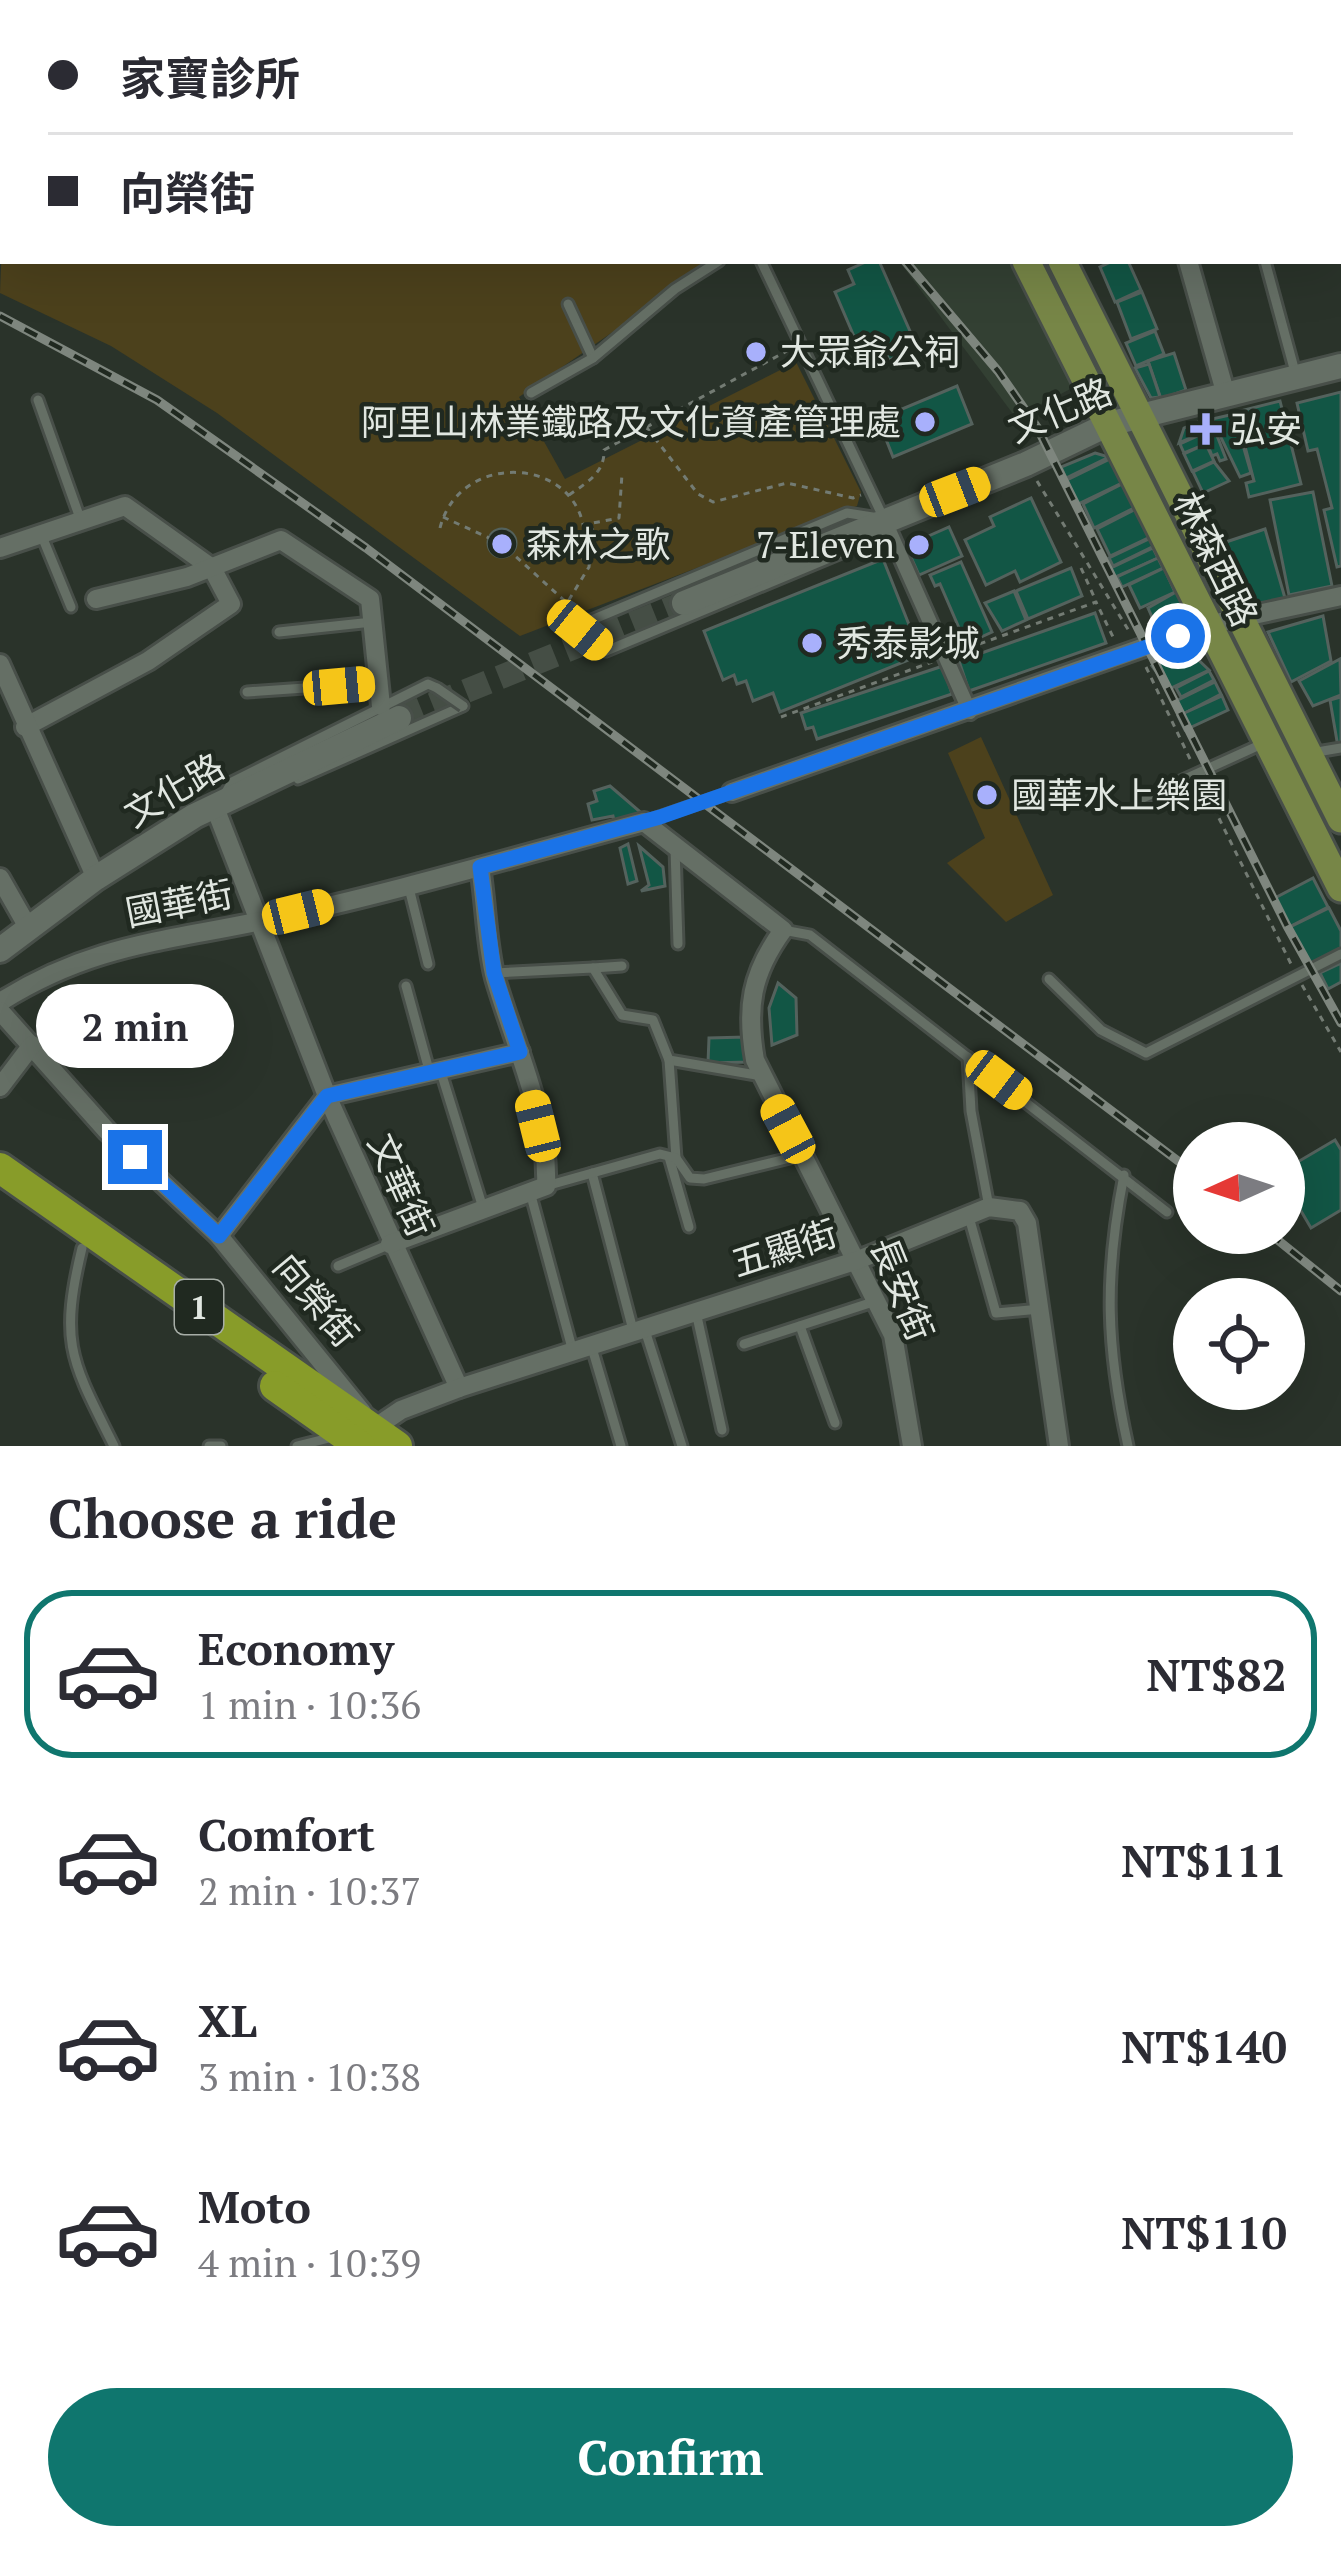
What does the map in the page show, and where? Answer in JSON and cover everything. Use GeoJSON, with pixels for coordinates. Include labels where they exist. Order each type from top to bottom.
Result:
{"type":"FeatureCollection","features":[{"type":"Feature","properties":{"kind":"main road","name":"林森西路"},"geometry":{"type":"LineString","coordinates":[[1028,264],[1341,888]]}},
{"type":"Feature","properties":{"kind":"main road","name":"林森西路"},"geometry":{"type":"LineString","coordinates":[[1064,264],[1339,812]]}},
{"type":"Feature","properties":{"kind":"main road","name":"1"},"geometry":{"type":"LineString","coordinates":[[0,1168],[369,1439]]}},
{"type":"Feature","properties":{"kind":"main road","name":"1"},"geometry":{"type":"LineString","coordinates":[[0,1193],[369,1439]]}},
{"type":"Feature","properties":{"kind":"street"},"geometry":{"type":"LineString","coordinates":[[1189,264],[1226,395]]}},
{"type":"Feature","properties":{"kind":"street","name":"文化路"},"geometry":{"type":"LineString","coordinates":[[684,603],[1026,464],[1109,424],[1341,365]]}},
{"type":"Feature","properties":{"kind":"street"},"geometry":{"type":"LineString","coordinates":[[0,548],[124,506],[212,568],[231,604],[148,661],[25,727]]}},
{"type":"Feature","properties":{"kind":"street"},"geometry":{"type":"LineString","coordinates":[[884,519],[970,712]]}},
{"type":"Feature","properties":{"kind":"street"},"geometry":{"type":"LineString","coordinates":[[96,599],[212,568],[281,540],[370,599],[378,683],[390,712]]}},
{"type":"Feature","properties":{"kind":"street","name":"國華街"},"geometry":{"type":"LineString","coordinates":[[733,792],[1208,625],[1341,596]]}},
{"type":"Feature","properties":{"kind":"street"},"geometry":{"type":"LineString","coordinates":[[0,664],[96,878]]}},
{"type":"Feature","properties":{"kind":"street","name":"文化路"},"geometry":{"type":"LineString","coordinates":[[0,950],[96,878],[217,803],[390,712]]}},
{"type":"Feature","properties":{"kind":"street","name":"文華街"},"geometry":{"type":"LineString","coordinates":[[217,803],[327,1096],[459,1388]]}},
{"type":"Feature","properties":{"kind":"street"},"geometry":{"type":"LineString","coordinates":[[1309,825],[1339,812]]}},
{"type":"Feature","properties":{"kind":"street"},"geometry":{"type":"LineString","coordinates":[[644,822],[783,931]]}},
{"type":"Feature","properties":{"kind":"street","name":"國華街"},"geometry":{"type":"LineString","coordinates":[[0,1006],[33,982],[125,944],[261,921],[644,822]]}},
{"type":"Feature","properties":{"kind":"street"},"geometry":{"type":"LineString","coordinates":[[390,1244],[538,1189],[547,1163],[520,1052],[494,973],[480,867]]}},
{"type":"Feature","properties":{"kind":"street"},"geometry":{"type":"LineString","coordinates":[[0,878],[28,929]]}},
{"type":"Feature","properties":{"kind":"street","name":"長安街"},"geometry":{"type":"LineString","coordinates":[[783,931],[752,986],[748,1016],[762,1076],[892,1335],[912,1446]]}},
{"type":"Feature","properties":{"kind":"street","name":"向榮街"},"geometry":{"type":"LineString","coordinates":[[0,1006],[107,1131],[219,1236],[325,1361],[369,1439]]}},
{"type":"Feature","properties":{"kind":"street"},"geometry":{"type":"LineString","coordinates":[[0,1087],[32,1046]]}},
{"type":"Feature","properties":{"kind":"street"},"geometry":{"type":"LineString","coordinates":[[219,1236],[327,1096],[520,1052]]}},
{"type":"Feature","properties":{"kind":"street"},"geometry":{"type":"LineString","coordinates":[[989,1207],[1020,1211],[1027,1223],[1059,1446]]}},
{"type":"Feature","properties":{"kind":"street","name":"五顯街"},"geometry":{"type":"LineString","coordinates":[[369,1439],[400,1410],[581,1346],[858,1260],[989,1207]]}},
{"type":"Feature","properties":{"kind":"lane"},"geometry":{"type":"LineString","coordinates":[[531,393],[593,358],[714,264]]}},
{"type":"Feature","properties":{"kind":"lane"},"geometry":{"type":"LineString","coordinates":[[761,264],[884,519]]}},
{"type":"Feature","properties":{"kind":"lane"},"geometry":{"type":"LineString","coordinates":[[1266,264],[1297,377]]}},
{"type":"Feature","properties":{"kind":"lane"},"geometry":{"type":"LineString","coordinates":[[568,304],[593,358]]}},
{"type":"Feature","properties":{"kind":"lane"},"geometry":{"type":"LineString","coordinates":[[38,400],[81,521]]}},
{"type":"Feature","properties":{"kind":"lane"},"geometry":{"type":"LineString","coordinates":[[848,513],[884,519],[858,546],[606,651],[574,627],[848,513]]}},
{"type":"Feature","properties":{"kind":"lane"},"geometry":{"type":"LineString","coordinates":[[40,533],[70,607]]}},
{"type":"Feature","properties":{"kind":"lane"},"geometry":{"type":"LineString","coordinates":[[279,632],[372,622]]}},
{"type":"Feature","properties":{"kind":"lane"},"geometry":{"type":"LineString","coordinates":[[247,692],[378,683]]}},
{"type":"Feature","properties":{"kind":"lane"},"geometry":{"type":"LineString","coordinates":[[217,803],[238,806],[464,706],[428,684],[390,712]]}},
{"type":"Feature","properties":{"kind":"lane"},"geometry":{"type":"LineString","coordinates":[[1143,798],[1266,741]]}},
{"type":"Feature","properties":{"kind":"lane"},"geometry":{"type":"LineString","coordinates":[[1306,753],[1341,748]]}},
{"type":"Feature","properties":{"kind":"lane","name":"國華街"},"geometry":{"type":"LineString","coordinates":[[644,822],[733,792]]}},
{"type":"Feature","properties":{"kind":"lane"},"geometry":{"type":"LineString","coordinates":[[675,846],[678,944]]}},
{"type":"Feature","properties":{"kind":"lane"},"geometry":{"type":"LineString","coordinates":[[408,884],[428,964]]}},
{"type":"Feature","properties":{"kind":"lane"},"geometry":{"type":"LineString","coordinates":[[783,931],[810,935],[1167,1212]]}},
{"type":"Feature","properties":{"kind":"lane"},"geometry":{"type":"LineString","coordinates":[[1049,980],[1101,1030],[1147,1053],[1341,954]]}},
{"type":"Feature","properties":{"kind":"lane"},"geometry":{"type":"LineString","coordinates":[[494,973],[622,966]]}},
{"type":"Feature","properties":{"kind":"lane"},"geometry":{"type":"LineString","coordinates":[[593,968],[622,1015],[653,1020],[669,1060],[672,1155],[689,1226]]}},
{"type":"Feature","properties":{"kind":"lane"},"geometry":{"type":"LineString","coordinates":[[406,986],[483,1208]]}},
{"type":"Feature","properties":{"kind":"lane"},"geometry":{"type":"LineString","coordinates":[[968,1057],[971,1111],[989,1207]]}},
{"type":"Feature","properties":{"kind":"lane"},"geometry":{"type":"LineString","coordinates":[[669,1060],[762,1076]]}},
{"type":"Feature","properties":{"kind":"lane"},"geometry":{"type":"LineString","coordinates":[[672,1155],[690,1178],[704,1179],[802,1155]]}},
{"type":"Feature","properties":{"kind":"lane"},"geometry":{"type":"LineString","coordinates":[[621,1446],[581,1346],[538,1189],[672,1155]]}},
{"type":"Feature","properties":{"kind":"lane"},"geometry":{"type":"LineString","coordinates":[[592,1173],[638,1329],[682,1446]]}},
{"type":"Feature","properties":{"kind":"lane"},"geometry":{"type":"LineString","coordinates":[[1124,1175],[1111,1240],[1109,1362],[1128,1446]]}},
{"type":"Feature","properties":{"kind":"lane"},"geometry":{"type":"LineString","coordinates":[[968,1216],[996,1313],[1040,1309]]}},
{"type":"Feature","properties":{"kind":"lane"},"geometry":{"type":"LineString","coordinates":[[338,1266],[390,1244]]}},
{"type":"Feature","properties":{"kind":"lane"},"geometry":{"type":"LineString","coordinates":[[82,1249],[66,1317],[73,1356],[114,1446]]}},
{"type":"Feature","properties":{"kind":"lane"},"geometry":{"type":"LineString","coordinates":[[744,1344],[877,1300]]}},
{"type":"Feature","properties":{"kind":"lane"},"geometry":{"type":"LineString","coordinates":[[696,1312],[722,1430]]}},
{"type":"Feature","properties":{"kind":"lane"},"geometry":{"type":"LineString","coordinates":[[800,1326],[835,1424]]}},
{"type":"Feature","properties":{"kind":"lane"},"geometry":{"type":"LineString","coordinates":[[297,1446],[369,1439]]}},
{"type":"Feature","properties":{"kind":"lane"},"geometry":{"type":"LineString","coordinates":[[209,1446],[220,1446]]}},
{"type":"Feature","properties":{"kind":"path"},"geometry":{"type":"LineString","coordinates":[[569,495],[604,463],[604,450],[799,344]]}},
{"type":"Feature","properties":{"kind":"path"},"geometry":{"type":"LineString","coordinates":[[646,427],[698,494],[713,502],[787,483],[853,498],[872,491]]}},
{"type":"Feature","properties":{"kind":"path"},"geometry":{"type":"LineString","coordinates":[[1026,464],[1112,596],[1130,654]]}},
{"type":"Feature","properties":{"kind":"path"},"geometry":{"type":"LineString","coordinates":[[440,528],[443,517],[464,492],[517,469],[560,484],[569,495],[586,528],[584,559],[590,560]]}},
{"type":"Feature","properties":{"kind":"path"},"geometry":{"type":"LineString","coordinates":[[443,517],[502,544],[567,603],[590,560],[593,523],[619,518],[622,474]]}},
{"type":"Feature","properties":{"kind":"path"},"geometry":{"type":"LineString","coordinates":[[1081,568],[1096,602],[1197,773],[1297,976],[1341,1052]]}},
{"type":"Feature","properties":{"kind":"path"},"geometry":{"type":"LineString","coordinates":[[781,717],[1096,602]]}},
{"type":"Feature","properties":{"kind":"shaded area"},"geometry":{"type":"Polygon","coordinates":[[[1,264],[711,264],[519,397],[565,479],[796,362],[861,492],[857,506],[520,636],[217,413],[111,346],[0,293],[1,264]]]}},
{"type":"Feature","properties":{"kind":"shaded area"},"geometry":{"type":"Polygon","coordinates":[[[901,264],[1011,264],[1074,387],[1016,418],[901,264]]]}},
{"type":"Feature","properties":{"kind":"shaded area","name":"國華水上樂園"},"geometry":{"type":"Polygon","coordinates":[[[981,737],[1053,895],[1006,922],[947,863],[985,838],[948,753],[981,737]]]}},
{"type":"Feature","properties":{"kind":"building"},"geometry":{"type":"Polygon","coordinates":[[[880,264],[917,347],[889,360],[883,346],[862,355],[835,292],[854,284],[848,270],[880,264]]]}},
{"type":"Feature","properties":{"kind":"building"},"geometry":{"type":"Polygon","coordinates":[[[1129,264],[1141,290],[1115,302],[1100,267],[1129,264]]]}},
{"type":"Feature","properties":{"kind":"building"},"geometry":{"type":"Polygon","coordinates":[[[1142,292],[1157,329],[1131,339],[1117,302],[1142,292]]]}},
{"type":"Feature","properties":{"kind":"building"},"geometry":{"type":"Polygon","coordinates":[[[1155,331],[1164,354],[1136,366],[1126,343],[1155,331]]]}},
{"type":"Feature","properties":{"kind":"building","name":"大眾爺公祠"},"geometry":{"type":"Polygon","coordinates":[[[761,341],[767,355],[751,362],[745,348],[761,341]]]}},
{"type":"Feature","properties":{"kind":"building"},"geometry":{"type":"Polygon","coordinates":[[[1174,353],[1186,390],[1161,399],[1148,361],[1174,353]]]}},
{"type":"Feature","properties":{"kind":"building"},"geometry":{"type":"Polygon","coordinates":[[[1149,364],[1160,397],[1151,398],[1135,368],[1149,364]]]}},
{"type":"Feature","properties":{"kind":"building","name":"阿里山林業鐵路及文化資產管理處"},"geometry":{"type":"Polygon","coordinates":[[[957,386],[972,424],[893,457],[878,419],[957,386]]]}},
{"type":"Feature","properties":{"kind":"building"},"geometry":{"type":"Polygon","coordinates":[[[1341,392],[1341,566],[1337,567],[1324,510],[1332,508],[1317,449],[1308,451],[1297,403],[1341,392]]]}},
{"type":"Feature","properties":{"kind":"building"},"geometry":{"type":"Polygon","coordinates":[[[1280,401],[1301,484],[1249,497],[1246,483],[1254,481],[1236,412],[1280,401]]]}},
{"type":"Feature","properties":{"kind":"building"},"geometry":{"type":"Polygon","coordinates":[[[1234,414],[1251,473],[1240,477],[1212,419],[1234,414]]]}},
{"type":"Feature","properties":{"kind":"building"},"geometry":{"type":"Polygon","coordinates":[[[1211,420],[1226,459],[1220,461],[1217,454],[1212,456],[1200,424],[1211,420]]]}},
{"type":"Feature","properties":{"kind":"building"},"geometry":{"type":"Polygon","coordinates":[[[1198,422],[1202,433],[1179,443],[1184,428],[1198,422]]]}},
{"type":"Feature","properties":{"kind":"building"},"geometry":{"type":"Polygon","coordinates":[[[1202,434],[1206,444],[1184,453],[1180,444],[1202,434]]]}},
{"type":"Feature","properties":{"kind":"building"},"geometry":{"type":"Polygon","coordinates":[[[1206,444],[1214,461],[1192,471],[1184,454],[1206,444]]]}},
{"type":"Feature","properties":{"kind":"building"},"geometry":{"type":"Polygon","coordinates":[[[1095,453],[1109,457],[1066,478],[1061,467],[1095,453]]]}},
{"type":"Feature","properties":{"kind":"building"},"geometry":{"type":"Polygon","coordinates":[[[1112,458],[1124,482],[1078,504],[1067,480],[1112,458]]]}},
{"type":"Feature","properties":{"kind":"building"},"geometry":{"type":"Polygon","coordinates":[[[1214,462],[1229,481],[1203,493],[1193,472],[1214,462]]]}},
{"type":"Feature","properties":{"kind":"building"},"geometry":{"type":"Polygon","coordinates":[[[1124,483],[1136,507],[1094,528],[1083,504],[1124,483]]]}},
{"type":"Feature","properties":{"kind":"building"},"geometry":{"type":"Polygon","coordinates":[[[1313,492],[1332,586],[1289,595],[1270,500],[1313,492]]]}},
{"type":"Feature","properties":{"kind":"building"},"geometry":{"type":"Polygon","coordinates":[[[1031,498],[1061,562],[1020,582],[1015,571],[986,585],[965,540],[994,526],[990,517],[1031,498]]]}},
{"type":"Feature","properties":{"kind":"building"},"geometry":{"type":"Polygon","coordinates":[[[1136,509],[1150,537],[1110,556],[1097,529],[1136,509]]]}},
{"type":"Feature","properties":{"kind":"building"},"geometry":{"type":"Polygon","coordinates":[[[949,527],[962,556],[919,575],[906,546],[949,527]]]}},
{"type":"Feature","properties":{"kind":"building","name":"森林之歌"},"geometry":{"type":"Polygon","coordinates":[[[502,529],[512,533],[516,543],[512,553],[502,557],[492,553],[488,543],[492,533],[502,529]]]}},
{"type":"Feature","properties":{"kind":"building"},"geometry":{"type":"Polygon","coordinates":[[[1265,529],[1285,598],[1257,605],[1245,598],[1220,544],[1265,529]]]}},
{"type":"Feature","properties":{"kind":"building"},"geometry":{"type":"Polygon","coordinates":[[[1151,538],[1154,546],[1113,566],[1109,558],[1151,538]]]}},
{"type":"Feature","properties":{"kind":"building"},"geometry":{"type":"Polygon","coordinates":[[[1153,548],[1158,558],[1115,577],[1111,568],[1153,548]]]}},
{"type":"Feature","properties":{"kind":"building"},"geometry":{"type":"Polygon","coordinates":[[[1158,558],[1163,568],[1122,587],[1117,577],[1158,558]]]}},
{"type":"Feature","properties":{"kind":"building","name":"秀泰影城"},"geometry":{"type":"Polygon","coordinates":[[[883,559],[921,655],[780,712],[773,693],[753,701],[746,681],[737,684],[734,675],[723,680],[704,631],[883,559]]]}},
{"type":"Feature","properties":{"kind":"building"},"geometry":{"type":"Polygon","coordinates":[[[961,562],[992,632],[966,644],[940,584],[935,586],[930,575],[961,562]]]}},
{"type":"Feature","properties":{"kind":"building"},"geometry":{"type":"Polygon","coordinates":[[[1071,568],[1082,596],[1028,619],[1016,591],[1071,568]]]}},
{"type":"Feature","properties":{"kind":"building"},"geometry":{"type":"Polygon","coordinates":[[[1164,568],[1175,592],[1140,608],[1129,585],[1164,568]]]}},
{"type":"Feature","properties":{"kind":"building"},"geometry":{"type":"Polygon","coordinates":[[[1014,591],[1026,620],[1002,631],[985,603],[1014,591]]]}},
{"type":"Feature","properties":{"kind":"building"},"geometry":{"type":"Polygon","coordinates":[[[1176,592],[1193,619],[1159,633],[1148,608],[1176,592]]]}},
{"type":"Feature","properties":{"kind":"building"},"geometry":{"type":"Polygon","coordinates":[[[1095,613],[1106,643],[969,691],[959,661],[1095,613]]]}},
{"type":"Feature","properties":{"kind":"building"},"geometry":{"type":"Polygon","coordinates":[[[1323,616],[1331,661],[1291,682],[1268,632],[1323,616]]]}},
{"type":"Feature","properties":{"kind":"building"},"geometry":{"type":"Polygon","coordinates":[[[1187,649],[1209,670],[1169,689],[1152,666],[1187,649]]]}},
{"type":"Feature","properties":{"kind":"building"},"geometry":{"type":"Polygon","coordinates":[[[1340,659],[1341,695],[1313,706],[1299,681],[1340,659]]]}},
{"type":"Feature","properties":{"kind":"building"},"geometry":{"type":"Polygon","coordinates":[[[943,666],[952,694],[817,739],[813,727],[806,729],[801,713],[943,666]]]}},
{"type":"Feature","properties":{"kind":"building"},"geometry":{"type":"Polygon","coordinates":[[[1209,671],[1214,680],[1181,697],[1176,688],[1209,671]]]}},
{"type":"Feature","properties":{"kind":"building"},"geometry":{"type":"Polygon","coordinates":[[[1215,682],[1221,694],[1181,715],[1174,702],[1215,682]]]}},
{"type":"Feature","properties":{"kind":"building"},"geometry":{"type":"Polygon","coordinates":[[[1222,696],[1228,710],[1185,730],[1178,716],[1222,696]]]}},
{"type":"Feature","properties":{"kind":"building"},"geometry":{"type":"Polygon","coordinates":[[[1341,697],[1341,746],[1338,747],[1330,700],[1341,697]]]}},
{"type":"Feature","properties":{"kind":"building"},"geometry":{"type":"Polygon","coordinates":[[[610,786],[645,816],[615,824],[613,816],[592,820],[588,804],[597,801],[594,791],[610,786]]]}},
{"type":"Feature","properties":{"kind":"building"},"geometry":{"type":"Polygon","coordinates":[[[628,844],[637,881],[628,884],[620,848],[628,844]]]}},
{"type":"Feature","properties":{"kind":"building"},"geometry":{"type":"Polygon","coordinates":[[[639,846],[663,867],[665,886],[641,891],[649,885],[639,846]]]}},
{"type":"Feature","properties":{"kind":"building"},"geometry":{"type":"Polygon","coordinates":[[[1313,878],[1328,907],[1289,927],[1275,898],[1313,878]]]}},
{"type":"Feature","properties":{"kind":"building"},"geometry":{"type":"Polygon","coordinates":[[[1329,908],[1341,931],[1341,949],[1307,966],[1288,928],[1329,908]]]}},
{"type":"Feature","properties":{"kind":"building"},"geometry":{"type":"Polygon","coordinates":[[[1341,963],[1341,982],[1328,989],[1320,973],[1341,963]]]}},
{"type":"Feature","properties":{"kind":"building"},"geometry":{"type":"Polygon","coordinates":[[[778,983],[796,998],[797,1035],[772,1045],[769,1008],[778,983]]]}},
{"type":"Feature","properties":{"kind":"building"},"geometry":{"type":"Polygon","coordinates":[[[745,1037],[750,1062],[708,1063],[709,1038],[745,1037]]]}},
{"type":"Feature","properties":{"kind":"building"},"geometry":{"type":"Polygon","coordinates":[[[1335,1140],[1341,1150],[1341,1210],[1311,1228],[1305,1218],[1305,1158],[1335,1140]]]}},
{"type":"Feature","properties":{"kind":"tunnel"},"geometry":{"type":"LineString","coordinates":[[399,718],[684,603]]}},
{"type":"Feature","properties":{"kind":"railway"},"geometry":{"type":"LineString","coordinates":[[908,264],[998,371],[1037,427],[1287,926],[1341,1023]]}},
{"type":"Feature","properties":{"kind":"railway"},"geometry":{"type":"LineString","coordinates":[[0,316],[157,400],[366,548],[1173,1157]]}},
{"type":"Feature","properties":{"kind":"railway"},"geometry":{"type":"LineString","coordinates":[[1295,1254],[1341,1291]]}},
{"type":"Feature","properties":{"kind":"place","name":"大眾爺公祠"},"geometry":{"type":"Point","coordinates":[756,352]}},
{"type":"Feature","properties":{"kind":"place","name":"阿里山林業鐵路及文化資產管理處"},"geometry":{"type":"Point","coordinates":[925,422]}},
{"type":"Feature","properties":{"kind":"place","name":"弘安"},"geometry":{"type":"Point","coordinates":[1206,429]}},
{"type":"Feature","properties":{"kind":"place","name":"森林之歌"},"geometry":{"type":"Point","coordinates":[502,544]}},
{"type":"Feature","properties":{"kind":"place","name":"7-Eleven"},"geometry":{"type":"Point","coordinates":[919,545]}},
{"type":"Feature","properties":{"kind":"place","name":"秀泰影城"},"geometry":{"type":"Point","coordinates":[812,643]}},
{"type":"Feature","properties":{"kind":"place","name":"國華水上樂園"},"geometry":{"type":"Point","coordinates":[987,795]}},
{"type":"Feature","properties":{"kind":"route"},"geometry":{"type":"LineString","coordinates":[[135,1157],[219,1236],[327,1096],[520,1052],[494,973],[480,867],[660,817],[1178,636]]}}]}
